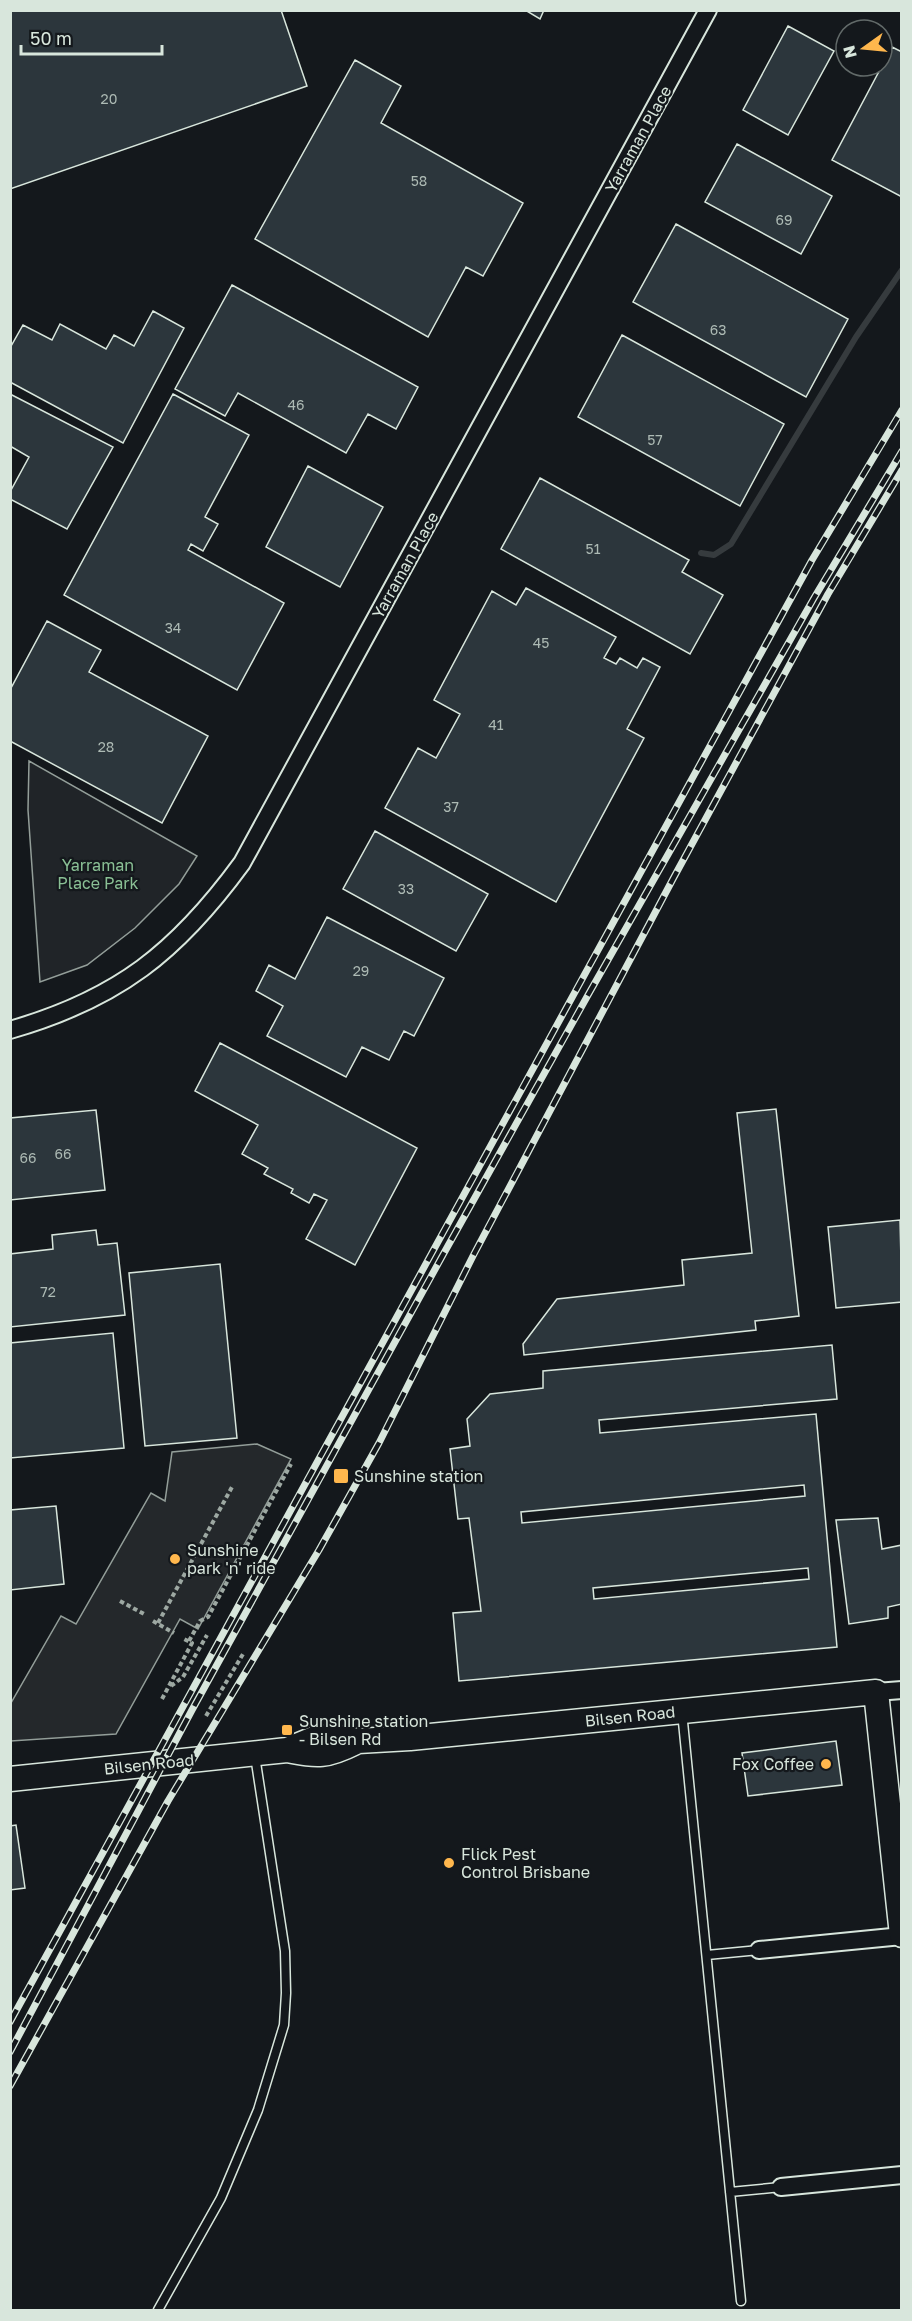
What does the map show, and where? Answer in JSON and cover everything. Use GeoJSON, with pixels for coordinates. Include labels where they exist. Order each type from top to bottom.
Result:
{"type":"FeatureCollection","features":[{"type":"Feature","properties":{"kind":"street","name":"Yarraman Place"},"geometry":{"type":"LineString","coordinates":[[10,1030],[73,1008],[107,991],[147,966],[183,935],[213,902],[242,863],[708,10]]}},
{"type":"Feature","properties":{"kind":"street","name":"Bilsen Road"},"geometry":{"type":"LineString","coordinates":[[10,1779],[287,1750],[317,1756],[334,1753],[358,1741],[902,1690]]}},
{"type":"Feature","properties":{"kind":"street"},"geometry":{"type":"LineString","coordinates":[[759,1950],[902,1935],[876,1692]]}},
{"type":"Feature","properties":{"kind":"street"},"geometry":{"type":"LineString","coordinates":[[781,2187],[902,2175]]}},
{"type":"Feature","properties":{"kind":"lane"},"geometry":{"type":"LineString","coordinates":[[682,1711],[741,2301]]}},
{"type":"Feature","properties":{"kind":"lane"},"geometry":{"type":"LineString","coordinates":[[158,2310],[221,2198],[258,2110],[284,2025],[285,1951],[254,1753]]}},
{"type":"Feature","properties":{"kind":"lane"},"geometry":{"type":"LineString","coordinates":[[707,1955],[759,1950]]}},
{"type":"Feature","properties":{"kind":"lane"},"geometry":{"type":"LineString","coordinates":[[730,2192],[781,2187]]}},
{"type":"Feature","properties":{"kind":"path"},"geometry":{"type":"LineString","coordinates":[[162,1699],[192,1643],[187,1640],[200,1621],[208,1617],[291,1464]]}},
{"type":"Feature","properties":{"kind":"path"},"geometry":{"type":"LineString","coordinates":[[174,1633],[155,1622],[232,1487]]}},
{"type":"Feature","properties":{"kind":"path"},"geometry":{"type":"LineString","coordinates":[[120,1601],[144,1614]]}},
{"type":"Feature","properties":{"kind":"path"},"geometry":{"type":"LineString","coordinates":[[168,1689],[183,1677],[207,1635]]}},
{"type":"Feature","properties":{"kind":"path"},"geometry":{"type":"LineString","coordinates":[[206,1716],[243,1654]]}},
{"type":"Feature","properties":{"kind":"green space","name":"Yarraman Place Park"},"geometry":{"type":"Polygon","coordinates":[[[29,761],[197,856],[179,884],[135,928],[87,965],[40,982],[28,810],[29,761]]]}},
{"type":"Feature","properties":{"kind":"shaded area","name":"Sunshine park 'n' ride"},"geometry":{"type":"Polygon","coordinates":[[[257,1444],[291,1459],[198,1629],[180,1619],[116,1734],[11,1741],[11,1703],[61,1616],[76,1624],[151,1493],[165,1501],[172,1452],[257,1444]]]}},
{"type":"Feature","properties":{"kind":"building"},"geometry":{"type":"Polygon","coordinates":[[[10,10],[281,10],[307,86],[10,189],[10,10]]]}},
{"type":"Feature","properties":{"kind":"building"},"geometry":{"type":"Polygon","coordinates":[[[525,10],[544,10],[540,19],[525,10]]]}},
{"type":"Feature","properties":{"kind":"building"},"geometry":{"type":"Polygon","coordinates":[[[788,26],[834,51],[788,135],[743,110],[788,26]]]}},
{"type":"Feature","properties":{"kind":"building"},"geometry":{"type":"Polygon","coordinates":[[[894,48],[902,52],[902,197],[832,160],[876,78],[894,78],[894,48]]]}},
{"type":"Feature","properties":{"kind":"building"},"geometry":{"type":"Polygon","coordinates":[[[355,60],[401,86],[381,123],[523,203],[483,276],[466,267],[428,337],[255,239],[355,60]]]}},
{"type":"Feature","properties":{"kind":"building"},"geometry":{"type":"Polygon","coordinates":[[[737,144],[832,196],[801,254],[705,202],[737,144]]]}},
{"type":"Feature","properties":{"kind":"building"},"geometry":{"type":"Polygon","coordinates":[[[676,224],[848,319],[806,397],[633,302],[676,224]]]}},
{"type":"Feature","properties":{"kind":"building"},"geometry":{"type":"Polygon","coordinates":[[[232,285],[418,387],[396,429],[368,414],[346,453],[238,393],[225,416],[175,389],[232,285]]]}},
{"type":"Feature","properties":{"kind":"building"},"geometry":{"type":"Polygon","coordinates":[[[153,311],[184,328],[123,443],[10,382],[10,348],[23,325],[52,340],[60,324],[106,349],[114,335],[134,346],[153,311]]]}},
{"type":"Feature","properties":{"kind":"building"},"geometry":{"type":"Polygon","coordinates":[[[622,335],[784,424],[740,506],[578,417],[622,335]]]}},
{"type":"Feature","properties":{"kind":"building"},"geometry":{"type":"Polygon","coordinates":[[[10,394],[113,447],[67,529],[10,499],[10,492],[29,457],[10,446],[10,394]]]}},
{"type":"Feature","properties":{"kind":"building"},"geometry":{"type":"Polygon","coordinates":[[[173,394],[249,435],[205,517],[218,524],[203,551],[191,544],[188,550],[284,603],[237,690],[64,595],[173,394]]]}},
{"type":"Feature","properties":{"kind":"building"},"geometry":{"type":"Polygon","coordinates":[[[308,466],[383,507],[340,587],[266,547],[308,466]]]}},
{"type":"Feature","properties":{"kind":"building"},"geometry":{"type":"Polygon","coordinates":[[[540,478],[689,560],[682,572],[723,595],[690,654],[501,549],[540,478]]]}},
{"type":"Feature","properties":{"kind":"building"},"geometry":{"type":"Polygon","coordinates":[[[526,588],[616,637],[604,658],[616,664],[620,658],[637,668],[643,658],[660,667],[627,729],[644,738],[556,902],[385,808],[418,748],[436,758],[460,714],[434,700],[492,591],[516,605],[526,588]]]}},
{"type":"Feature","properties":{"kind":"building"},"geometry":{"type":"Polygon","coordinates":[[[47,621],[101,650],[89,672],[208,736],[162,823],[10,741],[10,690],[47,621]]]}},
{"type":"Feature","properties":{"kind":"building"},"geometry":{"type":"Polygon","coordinates":[[[375,831],[488,894],[456,951],[343,889],[375,831]]]}},
{"type":"Feature","properties":{"kind":"building"},"geometry":{"type":"Polygon","coordinates":[[[327,917],[444,978],[414,1036],[404,1031],[389,1060],[362,1047],[346,1077],[267,1036],[283,1006],[256,991],[269,965],[295,979],[327,917]]]}},
{"type":"Feature","properties":{"kind":"building"},"geometry":{"type":"Polygon","coordinates":[[[220,1043],[417,1148],[355,1265],[306,1239],[327,1200],[314,1194],[309,1203],[291,1193],[293,1189],[264,1174],[268,1168],[242,1154],[258,1125],[195,1091],[220,1043]]]}},
{"type":"Feature","properties":{"kind":"building"},"geometry":{"type":"Polygon","coordinates":[[[776,1109],[799,1316],[755,1321],[756,1330],[524,1355],[523,1344],[557,1299],[684,1285],[682,1260],[752,1253],[737,1113],[776,1109]]]}},
{"type":"Feature","properties":{"kind":"building"},"geometry":{"type":"Polygon","coordinates":[[[96,1110],[105,1190],[10,1200],[10,1118],[96,1110]]]}},
{"type":"Feature","properties":{"kind":"building"},"geometry":{"type":"Polygon","coordinates":[[[900,1220],[902,1302],[836,1308],[828,1227],[900,1220]]]}},
{"type":"Feature","properties":{"kind":"building"},"geometry":{"type":"Polygon","coordinates":[[[96,1230],[98,1245],[117,1243],[125,1315],[10,1327],[10,1254],[53,1249],[52,1235],[96,1230]]]}},
{"type":"Feature","properties":{"kind":"building"},"geometry":{"type":"Polygon","coordinates":[[[220,1264],[237,1438],[145,1446],[129,1273],[220,1264]]]}},
{"type":"Feature","properties":{"kind":"building"},"geometry":{"type":"Polygon","coordinates":[[[113,1333],[124,1448],[10,1458],[10,1343],[113,1333]]]}},
{"type":"Feature","properties":{"kind":"building"},"geometry":{"type":"Polygon","coordinates":[[[832,1345],[837,1399],[599,1420],[600,1433],[816,1414],[837,1647],[459,1681],[453,1613],[481,1611],[469,1518],[458,1519],[450,1449],[470,1446],[467,1419],[490,1394],[543,1388],[543,1371],[832,1345]],[[804,1485],[521,1512],[522,1523],[805,1496],[804,1485]],[[808,1568],[593,1588],[594,1599],[809,1579],[808,1568]]]}},
{"type":"Feature","properties":{"kind":"building"},"geometry":{"type":"Polygon","coordinates":[[[56,1506],[64,1584],[10,1590],[10,1510],[56,1506]]]}},
{"type":"Feature","properties":{"kind":"building"},"geometry":{"type":"Polygon","coordinates":[[[878,1518],[882,1549],[902,1545],[902,1604],[888,1607],[888,1618],[849,1624],[836,1520],[878,1518]]]}},
{"type":"Feature","properties":{"kind":"building"},"geometry":{"type":"Polygon","coordinates":[[[836,1741],[842,1785],[748,1796],[742,1753],[836,1741]]]}},
{"type":"Feature","properties":{"kind":"building"},"geometry":{"type":"Polygon","coordinates":[[[16,1825],[25,1888],[10,1890],[10,1826],[16,1825]]]}},
{"type":"Feature","properties":{"kind":"waterway"},"geometry":{"type":"LineString","coordinates":[[701,553],[714,555],[731,544],[856,337],[902,270]]}},
{"type":"Feature","properties":{"kind":"railway"},"geometry":{"type":"LineString","coordinates":[[10,2022],[812,560],[902,410]]}},
{"type":"Feature","properties":{"kind":"railway"},"geometry":{"type":"LineString","coordinates":[[10,2052],[192,1710],[444,1253],[814,598],[902,451]]}},
{"type":"Feature","properties":{"kind":"railway"},"geometry":{"type":"LineString","coordinates":[[10,2086],[168,1801],[319,1550],[379,1443],[474,1254],[674,877],[828,594],[902,470]]}},
{"type":"Feature","properties":{"kind":"place","name":"Sunshine station"},"geometry":{"type":"Point","coordinates":[341,1476]}},
{"type":"Feature","properties":{"kind":"place","name":"Sunshine park 'n' ride"},"geometry":{"type":"Point","coordinates":[175,1559]}},
{"type":"Feature","properties":{"kind":"place","name":"Sunshine station - Bilsen Rd"},"geometry":{"type":"Point","coordinates":[287,1730]}},
{"type":"Feature","properties":{"kind":"place","name":"Fox Coffee"},"geometry":{"type":"Point","coordinates":[826,1764]}},
{"type":"Feature","properties":{"kind":"place","name":"Flick Pest Control Brisbane"},"geometry":{"type":"Point","coordinates":[449,1863]}}]}
